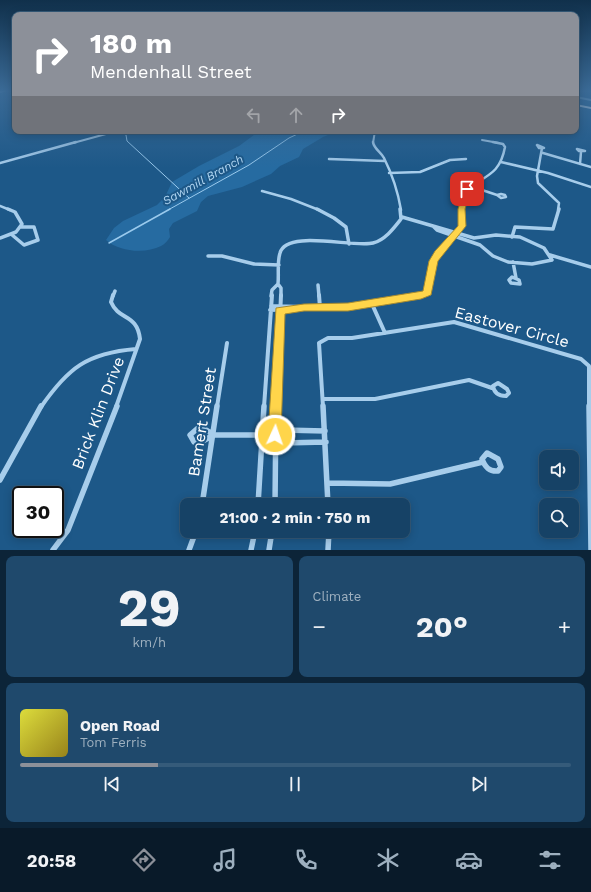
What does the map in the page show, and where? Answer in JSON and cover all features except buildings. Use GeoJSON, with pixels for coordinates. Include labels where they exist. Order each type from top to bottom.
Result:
{"type":"FeatureCollection","features":[{"type":"Feature","properties":{"kind":"street"},"geometry":{"type":"LineString","coordinates":[[0,163],[105,134]]}},
{"type":"Feature","properties":{"kind":"street"},"geometry":{"type":"LineString","coordinates":[[375,134],[372,144],[382,154],[385,161],[402,217]]}},
{"type":"Feature","properties":{"kind":"street"},"geometry":{"type":"LineString","coordinates":[[270,308],[340,308],[421,296],[428,293],[433,261],[462,226],[463,202],[467,189],[470,186],[491,176],[497,170],[505,153],[505,145],[482,140]]}},
{"type":"Feature","properties":{"kind":"street"},"geometry":{"type":"LineString","coordinates":[[512,238],[515,227],[550,230],[553,229],[554,226],[555,216],[560,206],[559,203],[538,184],[537,179],[542,148]]}},
{"type":"Feature","properties":{"kind":"street"},"geometry":{"type":"LineString","coordinates":[[580,164],[581,152]]}},
{"type":"Feature","properties":{"kind":"street"},"geometry":{"type":"LineString","coordinates":[[542,153],[591,167]]}},
{"type":"Feature","properties":{"kind":"street"},"geometry":{"type":"LineString","coordinates":[[329,159],[385,161]]}},
{"type":"Feature","properties":{"kind":"street"},"geometry":{"type":"LineString","coordinates":[[389,173],[420,172],[450,160],[466,159]]}},
{"type":"Feature","properties":{"kind":"street"},"geometry":{"type":"LineString","coordinates":[[501,162],[539,171],[591,187]]}},
{"type":"Feature","properties":{"kind":"street"},"geometry":{"type":"LineString","coordinates":[[470,186],[497,195]]}},
{"type":"Feature","properties":{"kind":"street"},"geometry":{"type":"LineString","coordinates":[[262,191],[267,194],[290,199],[336,219],[346,227],[349,244]]}},
{"type":"Feature","properties":{"kind":"street"},"geometry":{"type":"LineString","coordinates":[[0,206],[15,212],[21,221],[22,227]]}},
{"type":"Feature","properties":{"kind":"street"},"geometry":{"type":"LineString","coordinates":[[402,217],[478,238],[494,235],[536,243],[550,255],[591,267]]}},
{"type":"Feature","properties":{"kind":"street"},"geometry":{"type":"LineString","coordinates":[[275,498],[275,435],[281,288],[278,284],[282,248],[292,241],[367,245],[378,242],[397,224],[402,217]]}},
{"type":"Feature","properties":{"kind":"street"},"geometry":{"type":"LineString","coordinates":[[432,226],[437,230],[479,244],[496,258],[529,265],[541,264],[552,260],[550,255]]}},
{"type":"Feature","properties":{"kind":"street"},"geometry":{"type":"LineString","coordinates":[[0,238],[11,234],[22,227],[34,227],[38,240],[24,245],[11,234]]}},
{"type":"Feature","properties":{"kind":"street"},"geometry":{"type":"LineString","coordinates":[[208,256],[222,256],[254,264],[279,265]]}},
{"type":"Feature","properties":{"kind":"street"},"geometry":{"type":"LineString","coordinates":[[513,262],[516,278]]}},
{"type":"Feature","properties":{"kind":"street"},"geometry":{"type":"LineString","coordinates":[[258,498],[270,308],[272,290],[278,284]]}},
{"type":"Feature","properties":{"kind":"street"},"geometry":{"type":"LineString","coordinates":[[318,285],[320,308]]}},
{"type":"Feature","properties":{"kind":"street","name":"Brick Klin Drive"},"geometry":{"type":"LineString","coordinates":[[53,550],[68,530],[122,392],[140,339],[139,329],[133,321],[114,309],[111,302],[115,291]]}},
{"type":"Feature","properties":{"kind":"street"},"geometry":{"type":"LineString","coordinates":[[372,304],[385,333]]}},
{"type":"Feature","properties":{"kind":"street","name":"Eastover Circle"},"geometry":{"type":"LineString","coordinates":[[328,498],[326,442],[319,343],[328,338],[352,338],[454,322],[585,361],[589,366],[591,550]]}},
{"type":"Feature","properties":{"kind":"street","name":"Bamert Street"},"geometry":{"type":"LineString","coordinates":[[203,498],[227,343]]}},
{"type":"Feature","properties":{"kind":"street"},"geometry":{"type":"LineString","coordinates":[[0,480],[51,391],[65,375],[82,362],[100,354],[119,350],[136,349]]}},
{"type":"Feature","properties":{"kind":"street"},"geometry":{"type":"LineString","coordinates":[[323,400],[375,399],[469,380],[492,388]]}},
{"type":"Feature","properties":{"kind":"street"},"geometry":{"type":"LineString","coordinates":[[214,435],[275,435],[282,430],[325,431]]}},
{"type":"Feature","properties":{"kind":"street"},"geometry":{"type":"LineString","coordinates":[[275,435],[283,443],[326,442]]}},
{"type":"Feature","properties":{"kind":"street"},"geometry":{"type":"LineString","coordinates":[[328,483],[390,484],[483,462]]}},
{"type":"Feature","properties":{"kind":"street"},"geometry":{"type":"LineString","coordinates":[[189,550],[193,538]]}},
{"type":"Feature","properties":{"kind":"street"},"geometry":{"type":"LineString","coordinates":[[251,550],[253,538]]}},
{"type":"Feature","properties":{"kind":"street"},"geometry":{"type":"LineString","coordinates":[[269,550],[271,538]]}},
{"type":"Feature","properties":{"kind":"street"},"geometry":{"type":"LineString","coordinates":[[328,550],[329,538]]}},
{"type":"Feature","properties":{"kind":"shaded area"},"geometry":{"type":"Polygon","coordinates":[[[255,134],[330,134],[303,149],[299,157],[280,166],[271,174],[242,187],[208,196],[201,202],[197,211],[173,223],[169,229],[170,237],[165,243],[155,249],[140,251],[125,249],[111,244],[106,240],[114,228],[123,221],[157,205],[165,197],[172,182],[199,166],[239,146],[255,134]]]}},
{"type":"Feature","properties":{"kind":"waterway"},"geometry":{"type":"LineString","coordinates":[[124,134],[127,141],[189,198]]}},
{"type":"Feature","properties":{"kind":"waterway","name":"Sawmill Branch"},"geometry":{"type":"LineString","coordinates":[[168,210],[249,165],[289,138],[298,134]]}},
{"type":"Feature","properties":{"kind":"waterway","name":"Sawmill Branch"},"geometry":{"type":"LineString","coordinates":[[109,243],[170,209]]}},
{"type":"Feature","properties":{"kind":"route"},"geometry":{"type":"LineString","coordinates":[[275,435],[280,310],[340,308],[421,296],[428,293],[433,261],[438,253],[462,226],[461,209],[467,189]]}}]}
